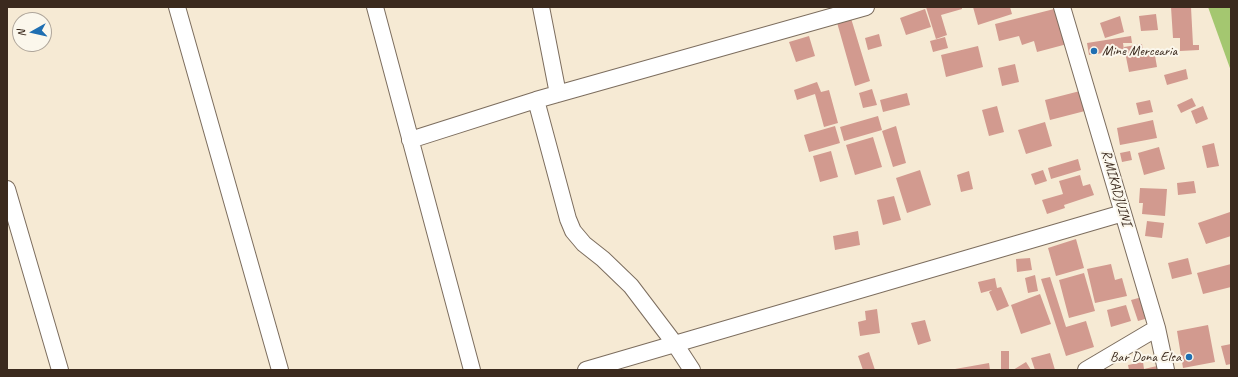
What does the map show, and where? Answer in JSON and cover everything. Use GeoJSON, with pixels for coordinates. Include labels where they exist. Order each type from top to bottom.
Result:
{"type":"FeatureCollection","features":[{"type":"Feature","properties":{"kind":"street"},"geometry":{"type":"LineString","coordinates":[[177,7],[280,370]]}},
{"type":"Feature","properties":{"kind":"street"},"geometry":{"type":"LineString","coordinates":[[375,7],[472,370]]}},
{"type":"Feature","properties":{"kind":"street"},"geometry":{"type":"LineString","coordinates":[[541,7],[558,94]]}},
{"type":"Feature","properties":{"kind":"street"},"geometry":{"type":"LineString","coordinates":[[410,140],[536,100],[866,7]]}},
{"type":"Feature","properties":{"kind":"street","name":"R.MIKADJUINI"},"geometry":{"type":"LineString","coordinates":[[1062,7],[1157,328],[1166,370]]}},
{"type":"Feature","properties":{"kind":"street"},"geometry":{"type":"LineString","coordinates":[[536,100],[568,218],[573,231],[584,244],[603,259],[631,286],[675,344],[692,370]]}},
{"type":"Feature","properties":{"kind":"street"},"geometry":{"type":"LineString","coordinates":[[7,189],[60,370]]}},
{"type":"Feature","properties":{"kind":"street"},"geometry":{"type":"LineString","coordinates":[[586,370],[1123,213]]}},
{"type":"Feature","properties":{"kind":"street"},"geometry":{"type":"LineString","coordinates":[[1086,370],[1157,328]]}},
{"type":"Feature","properties":{"kind":"green space"},"geometry":{"type":"Polygon","coordinates":[[[1208,7],[1231,7],[1231,71],[1208,7]]]}},
{"type":"Feature","properties":{"kind":"building"},"geometry":{"type":"Polygon","coordinates":[[[926,7],[962,7],[962,9],[941,15],[947,35],[936,39],[926,7]]]}},
{"type":"Feature","properties":{"kind":"building"},"geometry":{"type":"Polygon","coordinates":[[[973,7],[1010,7],[1012,14],[978,25],[973,7]]]}},
{"type":"Feature","properties":{"kind":"building"},"geometry":{"type":"Polygon","coordinates":[[[1062,7],[1071,43],[1037,52],[1034,41],[1022,45],[1019,36],[999,41],[995,24],[1062,7]]]}},
{"type":"Feature","properties":{"kind":"building"},"geometry":{"type":"Polygon","coordinates":[[[1171,7],[1191,7],[1193,45],[1199,45],[1199,50],[1180,51],[1180,38],[1173,38],[1171,7]]]}},
{"type":"Feature","properties":{"kind":"building"},"geometry":{"type":"Polygon","coordinates":[[[925,9],[931,27],[906,35],[900,18],[925,9]]]}},
{"type":"Feature","properties":{"kind":"building"},"geometry":{"type":"Polygon","coordinates":[[[1156,14],[1158,30],[1141,31],[1139,16],[1156,14]]]}},
{"type":"Feature","properties":{"kind":"building"},"geometry":{"type":"Polygon","coordinates":[[[850,15],[870,81],[855,86],[836,19],[850,15]]]}},
{"type":"Feature","properties":{"kind":"building"},"geometry":{"type":"Polygon","coordinates":[[[1120,16],[1124,32],[1105,38],[1100,23],[1120,16]]]}},
{"type":"Feature","properties":{"kind":"building"},"geometry":{"type":"Polygon","coordinates":[[[879,34],[882,46],[868,50],[865,38],[879,34]]]}},
{"type":"Feature","properties":{"kind":"building"},"geometry":{"type":"Polygon","coordinates":[[[809,36],[815,56],[796,62],[789,42],[809,36]]]}},
{"type":"Feature","properties":{"kind":"building"},"geometry":{"type":"Polygon","coordinates":[[[1131,36],[1132,43],[1123,43],[1124,50],[1089,55],[1087,43],[1131,36]]]}},
{"type":"Feature","properties":{"kind":"building"},"geometry":{"type":"Polygon","coordinates":[[[945,37],[948,48],[933,52],[930,41],[945,37]]]}},
{"type":"Feature","properties":{"kind":"building"},"geometry":{"type":"Polygon","coordinates":[[[1142,44],[1143,52],[1154,50],[1157,67],[1129,72],[1124,47],[1142,44]]]}},
{"type":"Feature","properties":{"kind":"building"},"geometry":{"type":"Polygon","coordinates":[[[978,46],[983,67],[946,77],[941,55],[978,46]]]}},
{"type":"Feature","properties":{"kind":"building"},"geometry":{"type":"Polygon","coordinates":[[[1015,64],[1019,82],[1002,86],[998,68],[1015,64]]]}},
{"type":"Feature","properties":{"kind":"building"},"geometry":{"type":"Polygon","coordinates":[[[1186,69],[1188,79],[1167,85],[1164,75],[1186,69]]]}},
{"type":"Feature","properties":{"kind":"building"},"geometry":{"type":"Polygon","coordinates":[[[817,82],[821,92],[829,90],[838,123],[824,127],[815,94],[797,100],[794,90],[817,82]]]}},
{"type":"Feature","properties":{"kind":"building"},"geometry":{"type":"Polygon","coordinates":[[[872,89],[877,105],[863,108],[859,93],[872,89]]]}},
{"type":"Feature","properties":{"kind":"building"},"geometry":{"type":"Polygon","coordinates":[[[1080,91],[1085,111],[1050,120],[1045,100],[1080,91]]]}},
{"type":"Feature","properties":{"kind":"building"},"geometry":{"type":"Polygon","coordinates":[[[907,93],[910,105],[883,112],[880,100],[907,93]]]}},
{"type":"Feature","properties":{"kind":"building"},"geometry":{"type":"Polygon","coordinates":[[[1192,98],[1196,106],[1181,113],[1177,105],[1192,98]]]}},
{"type":"Feature","properties":{"kind":"building"},"geometry":{"type":"Polygon","coordinates":[[[1150,100],[1153,112],[1139,115],[1136,103],[1150,100]]]}},
{"type":"Feature","properties":{"kind":"building"},"geometry":{"type":"Polygon","coordinates":[[[997,106],[1004,132],[989,136],[982,110],[997,106]]]}},
{"type":"Feature","properties":{"kind":"building"},"geometry":{"type":"Polygon","coordinates":[[[1203,106],[1208,119],[1196,124],[1191,111],[1203,106]]]}},
{"type":"Feature","properties":{"kind":"building"},"geometry":{"type":"Polygon","coordinates":[[[878,116],[882,130],[844,141],[840,127],[878,116]]]}},
{"type":"Feature","properties":{"kind":"building"},"geometry":{"type":"Polygon","coordinates":[[[1153,120],[1157,138],[1120,145],[1117,128],[1153,120]]]}},
{"type":"Feature","properties":{"kind":"building"},"geometry":{"type":"Polygon","coordinates":[[[1045,122],[1052,146],[1026,154],[1018,130],[1045,122]]]}},
{"type":"Feature","properties":{"kind":"building"},"geometry":{"type":"Polygon","coordinates":[[[835,126],[840,143],[809,152],[804,135],[835,126]]]}},
{"type":"Feature","properties":{"kind":"building"},"geometry":{"type":"Polygon","coordinates":[[[896,126],[906,163],[893,167],[882,131],[896,126]]]}},
{"type":"Feature","properties":{"kind":"building"},"geometry":{"type":"Polygon","coordinates":[[[873,137],[882,167],[855,175],[846,145],[873,137]]]}},
{"type":"Feature","properties":{"kind":"building"},"geometry":{"type":"Polygon","coordinates":[[[1214,143],[1219,166],[1207,168],[1202,146],[1214,143]]]}},
{"type":"Feature","properties":{"kind":"building"},"geometry":{"type":"Polygon","coordinates":[[[1159,147],[1165,169],[1144,175],[1138,153],[1159,147]]]}},
{"type":"Feature","properties":{"kind":"building"},"geometry":{"type":"Polygon","coordinates":[[[831,151],[838,177],[820,182],[813,156],[831,151]]]}},
{"type":"Feature","properties":{"kind":"building"},"geometry":{"type":"Polygon","coordinates":[[[1130,151],[1132,160],[1122,162],[1120,153],[1130,151]]]}},
{"type":"Feature","properties":{"kind":"building"},"geometry":{"type":"Polygon","coordinates":[[[1078,159],[1081,170],[1051,179],[1048,168],[1078,159]]]}},
{"type":"Feature","properties":{"kind":"building"},"geometry":{"type":"Polygon","coordinates":[[[920,170],[931,205],[907,213],[896,178],[920,170]]]}},
{"type":"Feature","properties":{"kind":"building"},"geometry":{"type":"Polygon","coordinates":[[[1043,170],[1047,181],[1035,185],[1031,174],[1043,170]]]}},
{"type":"Feature","properties":{"kind":"building"},"geometry":{"type":"Polygon","coordinates":[[[969,171],[973,189],[961,192],[957,175],[969,171]]]}},
{"type":"Feature","properties":{"kind":"building"},"geometry":{"type":"Polygon","coordinates":[[[1080,175],[1083,186],[1090,184],[1094,195],[1064,205],[1065,208],[1047,214],[1042,200],[1063,194],[1059,181],[1080,175]]]}},
{"type":"Feature","properties":{"kind":"building"},"geometry":{"type":"Polygon","coordinates":[[[1194,181],[1196,193],[1178,195],[1177,183],[1194,181]]]}},
{"type":"Feature","properties":{"kind":"building"},"geometry":{"type":"Polygon","coordinates":[[[1140,188],[1167,189],[1165,216],[1142,214],[1143,203],[1139,203],[1140,188]]]}},
{"type":"Feature","properties":{"kind":"building"},"geometry":{"type":"Polygon","coordinates":[[[894,196],[901,220],[883,225],[877,200],[894,196]]]}},
{"type":"Feature","properties":{"kind":"building"},"geometry":{"type":"Polygon","coordinates":[[[1230,212],[1231,236],[1206,244],[1198,223],[1230,212]]]}},
{"type":"Feature","properties":{"kind":"building"},"geometry":{"type":"Polygon","coordinates":[[[1147,221],[1164,223],[1162,238],[1145,236],[1147,221]]]}},
{"type":"Feature","properties":{"kind":"building"},"geometry":{"type":"Polygon","coordinates":[[[858,231],[860,245],[835,250],[833,236],[858,231]]]}},
{"type":"Feature","properties":{"kind":"building"},"geometry":{"type":"Polygon","coordinates":[[[1076,239],[1084,268],[1056,276],[1048,248],[1076,239]]]}},
{"type":"Feature","properties":{"kind":"building"},"geometry":{"type":"Polygon","coordinates":[[[1030,258],[1032,270],[1017,272],[1016,259],[1030,258]]]}},
{"type":"Feature","properties":{"kind":"building"},"geometry":{"type":"Polygon","coordinates":[[[1188,258],[1192,274],[1172,279],[1168,263],[1188,258]]]}},
{"type":"Feature","properties":{"kind":"building"},"geometry":{"type":"Polygon","coordinates":[[[1111,264],[1115,280],[1122,278],[1127,296],[1095,303],[1087,269],[1111,264]]]}},
{"type":"Feature","properties":{"kind":"building"},"geometry":{"type":"Polygon","coordinates":[[[1231,264],[1231,287],[1203,294],[1197,273],[1231,264]]]}},
{"type":"Feature","properties":{"kind":"building"},"geometry":{"type":"Polygon","coordinates":[[[1084,273],[1095,311],[1069,318],[1059,280],[1084,273]]]}},
{"type":"Feature","properties":{"kind":"building"},"geometry":{"type":"Polygon","coordinates":[[[1035,275],[1038,291],[1028,293],[1025,278],[1035,275]]]}},
{"type":"Feature","properties":{"kind":"building"},"geometry":{"type":"Polygon","coordinates":[[[1050,277],[1066,327],[1086,321],[1094,347],[1066,356],[1041,279],[1050,277]]]}},
{"type":"Feature","properties":{"kind":"building"},"geometry":{"type":"Polygon","coordinates":[[[995,278],[997,288],[1001,287],[1009,306],[997,311],[989,292],[992,290],[981,293],[978,282],[995,278]]]}},
{"type":"Feature","properties":{"kind":"building"},"geometry":{"type":"Polygon","coordinates":[[[1040,294],[1051,324],[1021,334],[1011,305],[1040,294]]]}},
{"type":"Feature","properties":{"kind":"building"},"geometry":{"type":"Polygon","coordinates":[[[1146,296],[1152,317],[1138,321],[1131,300],[1146,296]]]}},
{"type":"Feature","properties":{"kind":"building"},"geometry":{"type":"Polygon","coordinates":[[[1126,305],[1131,321],[1111,327],[1107,310],[1126,305]]]}},
{"type":"Feature","properties":{"kind":"building"},"geometry":{"type":"Polygon","coordinates":[[[877,309],[880,333],[860,336],[858,322],[866,320],[865,311],[877,309]]]}},
{"type":"Feature","properties":{"kind":"building"},"geometry":{"type":"Polygon","coordinates":[[[925,320],[931,341],[918,345],[911,323],[925,320]]]}},
{"type":"Feature","properties":{"kind":"building"},"geometry":{"type":"Polygon","coordinates":[[[1208,325],[1215,362],[1183,368],[1177,331],[1208,325]]]}},
{"type":"Feature","properties":{"kind":"building"},"geometry":{"type":"Polygon","coordinates":[[[1231,344],[1231,364],[1226,365],[1221,346],[1231,344]]]}},
{"type":"Feature","properties":{"kind":"building"},"geometry":{"type":"Polygon","coordinates":[[[1001,351],[1009,351],[1009,370],[1001,370],[1001,351]]]}},
{"type":"Feature","properties":{"kind":"building"},"geometry":{"type":"Polygon","coordinates":[[[869,352],[875,370],[863,370],[858,356],[869,352]]]}},
{"type":"Feature","properties":{"kind":"building"},"geometry":{"type":"Polygon","coordinates":[[[1050,353],[1055,370],[1035,370],[1031,358],[1050,353]]]}},
{"type":"Feature","properties":{"kind":"building"},"geometry":{"type":"Polygon","coordinates":[[[1026,362],[1031,370],[1013,370],[1026,362]]]}},
{"type":"Feature","properties":{"kind":"building"},"geometry":{"type":"Polygon","coordinates":[[[1143,362],[1144,369],[1157,366],[1158,370],[1129,370],[1128,365],[1143,362]]]}},
{"type":"Feature","properties":{"kind":"building"},"geometry":{"type":"Polygon","coordinates":[[[989,363],[990,370],[955,370],[955,369],[989,363]]]}},
{"type":"Feature","properties":{"kind":"place","name":"Mine Mercearia"},"geometry":{"type":"Point","coordinates":[1094,51]}},
{"type":"Feature","properties":{"kind":"place","name":"Bar Dona Elsa"},"geometry":{"type":"Point","coordinates":[1189,357]}}]}
